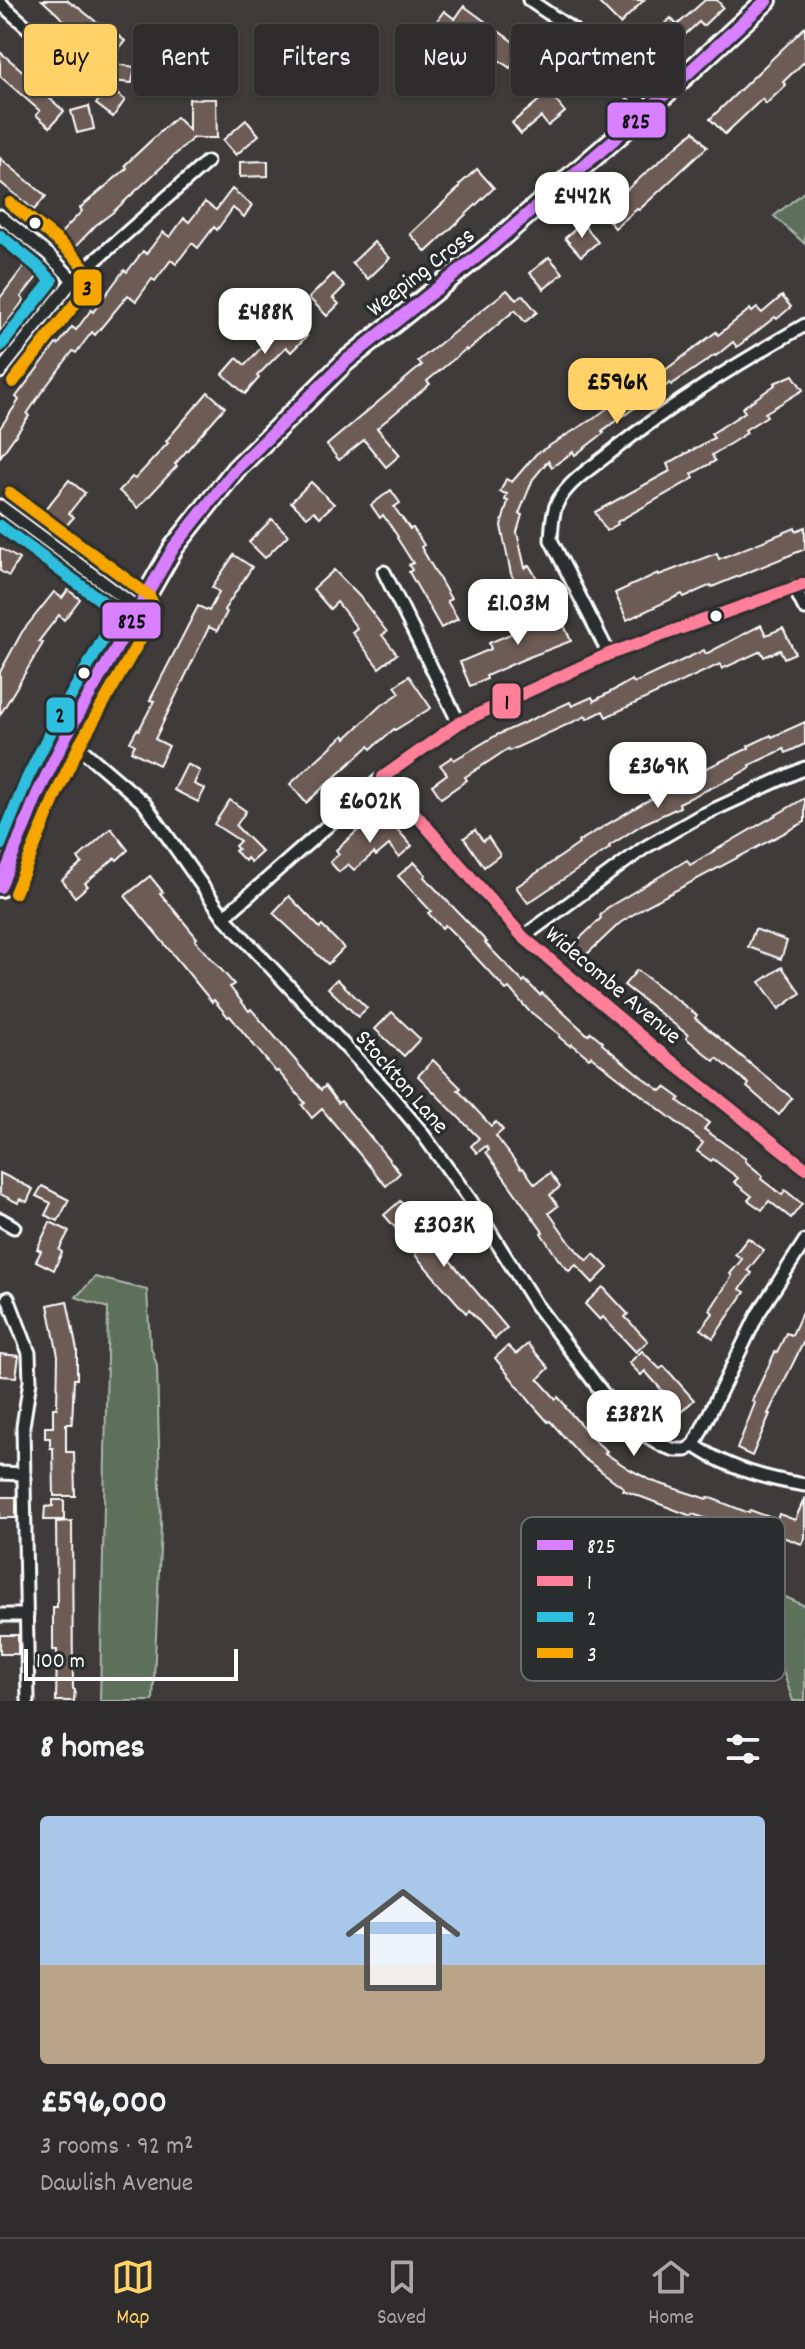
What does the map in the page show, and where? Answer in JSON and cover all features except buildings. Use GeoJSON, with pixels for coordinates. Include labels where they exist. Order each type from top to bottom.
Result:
{"type":"FeatureCollection","features":[{"type":"Feature","properties":{"kind":"highway","name":"Weeping Cross"},"geometry":{"type":"LineString","coordinates":[[0,887],[37,795],[66,736],[174,547],[236,469],[346,361],[493,244],[648,110],[767,0]]}},
{"type":"Feature","properties":{"kind":"street"},"geometry":{"type":"LineString","coordinates":[[529,0],[573,30],[648,110]]}},
{"type":"Feature","properties":{"kind":"street"},"geometry":{"type":"LineString","coordinates":[[0,3],[24,24]]}},
{"type":"Feature","properties":{"kind":"street"},"geometry":{"type":"LineString","coordinates":[[0,372],[73,280],[207,162]]}},
{"type":"Feature","properties":{"kind":"street"},"geometry":{"type":"LineString","coordinates":[[0,216],[48,254],[73,280]]}},
{"type":"Feature","properties":{"kind":"street"},"geometry":{"type":"LineString","coordinates":[[609,654],[551,540],[557,502],[569,486],[651,421],[723,372],[805,325]]}},
{"type":"Feature","properties":{"kind":"street"},"geometry":{"type":"LineString","coordinates":[[0,506],[139,609]]}},
{"type":"Feature","properties":{"kind":"street"},"geometry":{"type":"LineString","coordinates":[[384,572],[459,723]]}},
{"type":"Feature","properties":{"kind":"street"},"geometry":{"type":"LineString","coordinates":[[224,917],[383,777],[459,723],[609,654],[800,586],[805,609]]}},
{"type":"Feature","properties":{"kind":"street","name":"Stockton Lane"},"geometry":{"type":"LineString","coordinates":[[66,736],[144,803],[224,917],[419,1129],[469,1198],[536,1305],[620,1416],[663,1446],[686,1450],[694,1445]]}},
{"type":"Feature","properties":{"kind":"street"},"geometry":{"type":"LineString","coordinates":[[523,937],[644,848],[698,817],[805,768]]}},
{"type":"Feature","properties":{"kind":"street","name":"Widecombe Avenue"},"geometry":{"type":"LineString","coordinates":[[383,777],[523,937],[805,1168]]}},
{"type":"Feature","properties":{"kind":"street"},"geometry":{"type":"LineString","coordinates":[[0,1219],[14,1227]]}},
{"type":"Feature","properties":{"kind":"street"},"geometry":{"type":"LineString","coordinates":[[803,1249],[758,1314],[694,1445],[709,1456],[749,1473],[805,1485]]}},
{"type":"Feature","properties":{"kind":"street"},"geometry":{"type":"LineString","coordinates":[[8,1298],[29,1353],[30,1381],[23,1426],[28,1701]]}},
{"type":"Feature","properties":{"kind":"street"},"geometry":{"type":"LineString","coordinates":[[14,1313],[26,1307]]}},
{"type":"Feature","properties":{"kind":"street"},"geometry":{"type":"LineString","coordinates":[[0,1473],[24,1474]]}},
{"type":"Feature","properties":{"kind":"street"},"geometry":{"type":"LineString","coordinates":[[0,1615],[27,1615]]}},
{"type":"Feature","properties":{"kind":"green space"},"geometry":{"type":"Polygon","coordinates":[[[805,191],[805,244],[774,216],[805,191]]]}},
{"type":"Feature","properties":{"kind":"green space"},"geometry":{"type":"Polygon","coordinates":[[[95,1277],[147,1290],[150,1344],[157,1366],[161,1527],[153,1701],[100,1701],[108,1308],[76,1297],[95,1277]]]}},
{"type":"Feature","properties":{"kind":"green space"},"geometry":{"type":"Polygon","coordinates":[[[785,1597],[805,1606],[805,1701],[793,1701],[785,1677],[785,1597]]]}},
{"type":"Feature","properties":{"kind":"transit line","name":"825"},"geometry":{"type":"LineString","coordinates":[[0,887],[37,795],[66,736],[174,547],[236,469],[346,361],[493,244],[648,110],[767,0]]}},
{"type":"Feature","properties":{"kind":"transit line","name":"3"},"geometry":{"type":"LineString","coordinates":[[10,203],[72,254],[89,279],[86,290],[13,382]]}},
{"type":"Feature","properties":{"kind":"transit line","name":"2"},"geometry":{"type":"LineString","coordinates":[[0,236],[52,281],[0,346]]}},
{"type":"Feature","properties":{"kind":"transit line","name":"3"},"geometry":{"type":"LineString","coordinates":[[10,493],[149,596],[155,608],[153,617],[80,744],[15,893]]}},
{"type":"Feature","properties":{"kind":"transit line","name":"2"},"geometry":{"type":"LineString","coordinates":[[0,526],[118,613],[52,729],[0,845]]}},
{"type":"Feature","properties":{"kind":"transit line","name":"1"},"geometry":{"type":"LineString","coordinates":[[805,584],[609,654],[459,723],[383,777],[523,937],[805,1168]]}}]}
